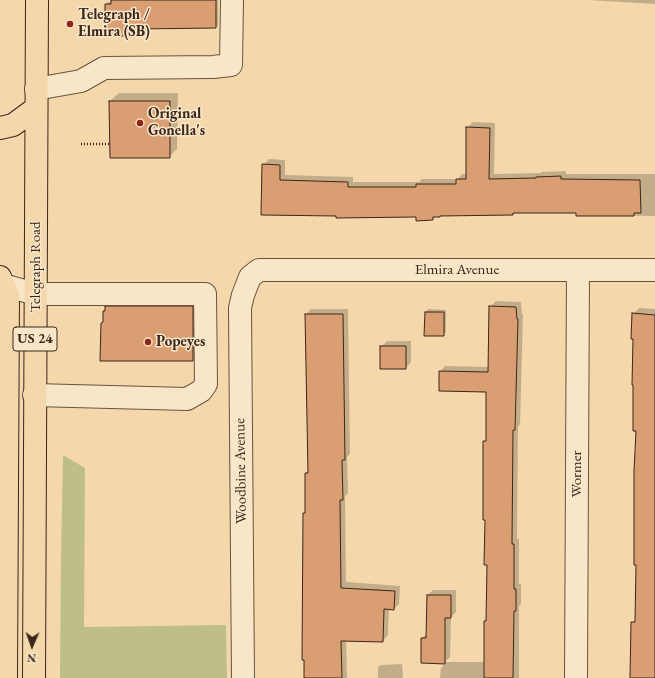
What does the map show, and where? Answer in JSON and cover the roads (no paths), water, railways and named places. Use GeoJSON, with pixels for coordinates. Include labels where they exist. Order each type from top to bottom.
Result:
{"type":"FeatureCollection","features":[{"type":"Feature","properties":{"kind":"main road","name":"Telegraph Road"},"geometry":{"type":"LineString","coordinates":[[34,678],[34,395],[36,294],[37,0]]}},
{"type":"Feature","properties":{"kind":"main road"},"geometry":{"type":"LineString","coordinates":[[0,128],[12,125],[36,99]]}},
{"type":"Feature","properties":{"kind":"main road"},"geometry":{"type":"LineString","coordinates":[[2,281],[8,296],[6,678]]}},
{"type":"Feature","properties":{"kind":"street"},"geometry":{"type":"LineString","coordinates":[[36,99],[81,81],[104,68],[231,66],[232,0]]}},
{"type":"Feature","properties":{"kind":"street","name":"Elmira Avenue"},"geometry":{"type":"LineString","coordinates":[[259,270],[655,270]]}},
{"type":"Feature","properties":{"kind":"street","name":"Woodbine Avenue"},"geometry":{"type":"LineString","coordinates":[[243,678],[240,308],[242,295],[250,277],[259,270]]}},
{"type":"Feature","properties":{"kind":"street","name":"Wormer"},"geometry":{"type":"LineString","coordinates":[[576,678],[578,270]]}},
{"type":"Feature","properties":{"kind":"street"},"geometry":{"type":"LineString","coordinates":[[2,281],[36,294],[205,294],[206,384],[201,391],[187,398],[34,395]]}},
{"type":"Feature","properties":{"kind":"place","name":"Telegraph / Elmira (SB)"},"geometry":{"type":"Point","coordinates":[70,24]}},
{"type":"Feature","properties":{"kind":"place","name":"Original Gonella's"},"geometry":{"type":"Point","coordinates":[140,123]}},
{"type":"Feature","properties":{"kind":"place","name":"Popeyes"},"geometry":{"type":"Point","coordinates":[148,342]}}]}
